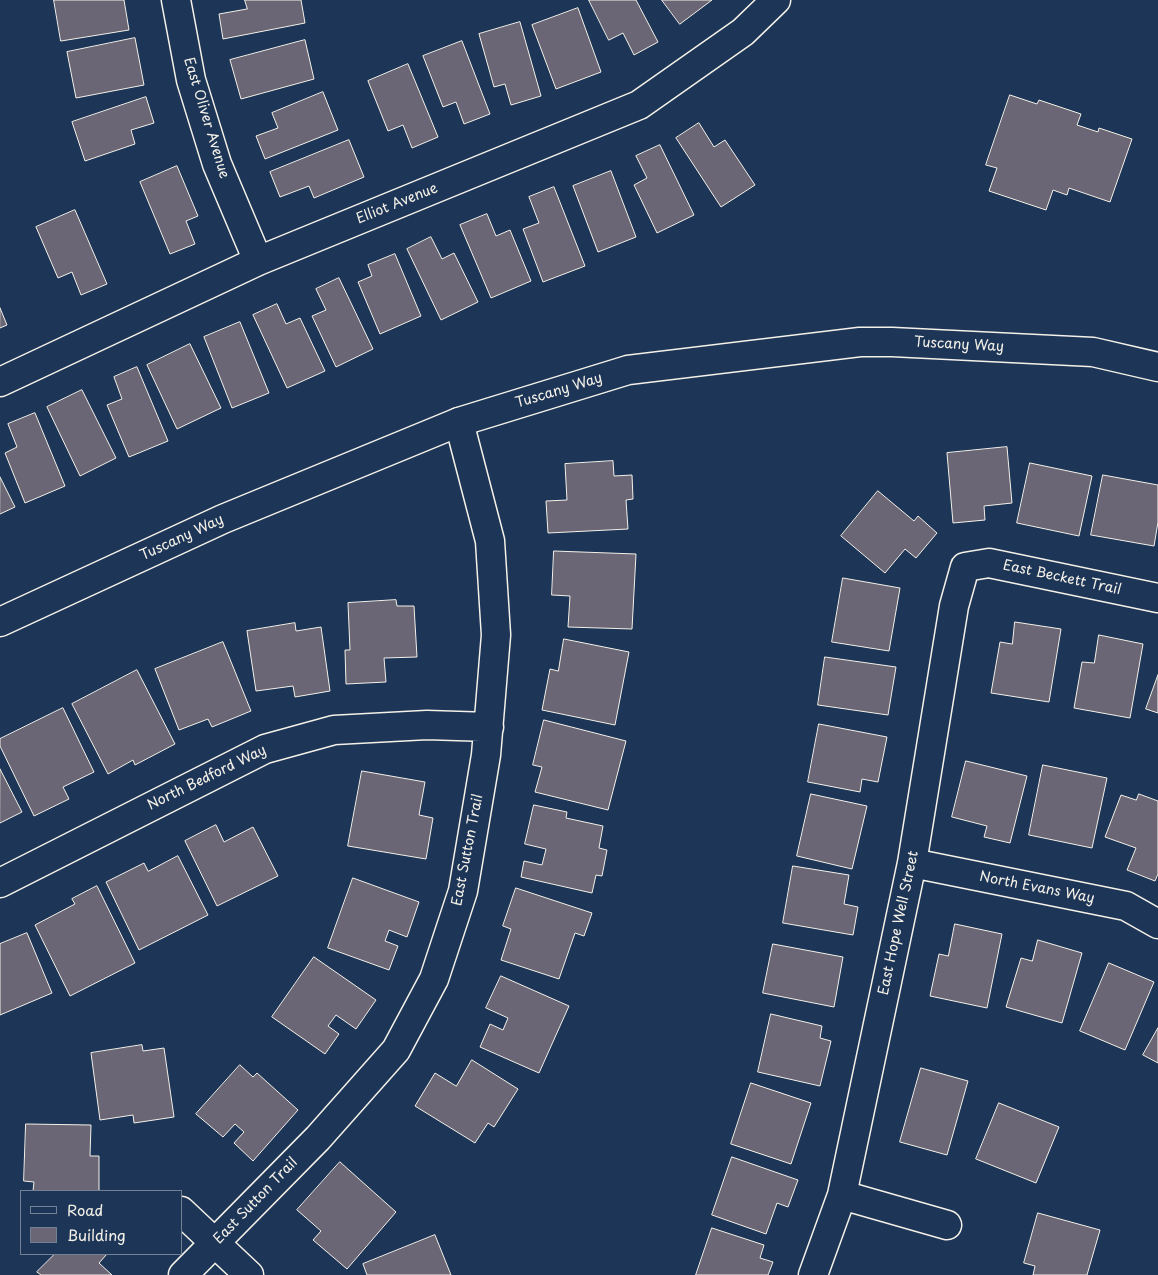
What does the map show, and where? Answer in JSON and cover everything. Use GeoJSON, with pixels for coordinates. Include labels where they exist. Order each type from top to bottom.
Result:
{"type":"FeatureCollection","features":[{"type":"Feature","properties":{"kind":"street","name":"East Oliver Avenue"},"geometry":{"type":"LineString","coordinates":[[176,0],[191,80],[217,164],[258,260]]}},
{"type":"Feature","properties":{"kind":"street","name":"Elliot Avenue"},"geometry":{"type":"LineString","coordinates":[[0,382],[258,260],[639,105],[743,32],[776,0]]}},
{"type":"Feature","properties":{"kind":"street","name":"Tuscany Way"},"geometry":{"type":"LineString","coordinates":[[0,622],[223,519],[459,422],[628,370],[860,342],[1093,352],[1158,367]]}},
{"type":"Feature","properties":{"kind":"street","name":"East Sutton Trail"},"geometry":{"type":"LineString","coordinates":[[183,1275],[318,1138],[396,1050],[434,979],[463,891],[486,755],[496,635],[490,541],[459,422]]}},
{"type":"Feature","properties":{"kind":"street","name":"East Beckett Trail"},"geometry":{"type":"LineString","coordinates":[[965,567],[989,563],[1158,598]]}},
{"type":"Feature","properties":{"kind":"street","name":"East Hope Well Street"},"geometry":{"type":"LineString","coordinates":[[813,1275],[842,1195],[912,864],[954,606],[965,567]]}},
{"type":"Feature","properties":{"kind":"street","name":"North Bedford Way"},"geometry":{"type":"LineString","coordinates":[[0,883],[265,748],[334,730],[427,725],[489,727]]}},
{"type":"Feature","properties":{"kind":"street","name":"North Evans Way"},"geometry":{"type":"LineString","coordinates":[[912,864],[1126,906],[1158,924]]}},
{"type":"Feature","properties":{"kind":"street"},"geometry":{"type":"LineString","coordinates":[[842,1195],[947,1225]]}},
{"type":"Feature","properties":{"kind":"street"},"geometry":{"type":"LineString","coordinates":[[182,1212],[249,1275]]}},
{"type":"Feature","properties":{"kind":"building"},"geometry":{"type":"Polygon","coordinates":[[[54,0],[124,0],[129,30],[61,41],[54,0]]]}},
{"type":"Feature","properties":{"kind":"building"},"geometry":{"type":"Polygon","coordinates":[[[245,0],[301,0],[305,23],[223,39],[219,14],[247,9],[245,0]]]}},
{"type":"Feature","properties":{"kind":"building"},"geometry":{"type":"Polygon","coordinates":[[[589,0],[636,0],[658,42],[634,55],[623,33],[609,40],[589,0]]]}},
{"type":"Feature","properties":{"kind":"building"},"geometry":{"type":"Polygon","coordinates":[[[662,0],[712,0],[680,24],[662,0]]]}},
{"type":"Feature","properties":{"kind":"building"},"geometry":{"type":"Polygon","coordinates":[[[578,8],[601,72],[556,89],[532,25],[578,8]]]}},
{"type":"Feature","properties":{"kind":"building"},"geometry":{"type":"Polygon","coordinates":[[[520,22],[541,96],[511,105],[505,84],[494,87],[479,34],[520,22]]]}},
{"type":"Feature","properties":{"kind":"building"},"geometry":{"type":"Polygon","coordinates":[[[135,38],[144,85],[76,98],[67,52],[135,38]]]}},
{"type":"Feature","properties":{"kind":"building"},"geometry":{"type":"Polygon","coordinates":[[[305,40],[314,79],[241,99],[230,60],[305,40]]]}},
{"type":"Feature","properties":{"kind":"building"},"geometry":{"type":"Polygon","coordinates":[[[462,41],[490,114],[464,124],[456,102],[443,107],[423,56],[462,41]]]}},
{"type":"Feature","properties":{"kind":"building"},"geometry":{"type":"Polygon","coordinates":[[[408,64],[438,137],[412,148],[403,125],[388,131],[368,81],[408,64]]]}},
{"type":"Feature","properties":{"kind":"building"},"geometry":{"type":"Polygon","coordinates":[[[323,92],[338,130],[265,159],[256,136],[278,128],[272,113],[323,92]]]}},
{"type":"Feature","properties":{"kind":"building"},"geometry":{"type":"Polygon","coordinates":[[[1010,95],[1037,104],[1039,100],[1081,114],[1077,125],[1098,132],[1099,128],[1132,139],[1110,202],[1069,188],[1067,195],[1053,190],[1046,210],[989,191],[997,168],[986,165],[1010,95]]]}},
{"type":"Feature","properties":{"kind":"building"},"geometry":{"type":"Polygon","coordinates":[[[146,97],[154,123],[131,130],[135,144],[85,161],[72,122],[146,97]]]}},
{"type":"Feature","properties":{"kind":"building"},"geometry":{"type":"Polygon","coordinates":[[[699,123],[714,147],[725,140],[755,185],[721,207],[676,138],[699,123]]]}},
{"type":"Feature","properties":{"kind":"building"},"geometry":{"type":"Polygon","coordinates":[[[349,140],[364,177],[314,198],[309,186],[280,197],[270,172],[349,140]]]}},
{"type":"Feature","properties":{"kind":"building"},"geometry":{"type":"Polygon","coordinates":[[[660,145],[694,215],[657,233],[634,185],[647,178],[636,156],[660,145]]]}},
{"type":"Feature","properties":{"kind":"building"},"geometry":{"type":"Polygon","coordinates":[[[177,166],[198,216],[186,221],[195,244],[170,254],[140,182],[177,166]]]}},
{"type":"Feature","properties":{"kind":"building"},"geometry":{"type":"Polygon","coordinates":[[[611,171],[636,237],[598,252],[573,186],[611,171]]]}},
{"type":"Feature","properties":{"kind":"building"},"geometry":{"type":"Polygon","coordinates":[[[554,187],[585,266],[543,282],[523,229],[539,223],[529,197],[554,187]]]}},
{"type":"Feature","properties":{"kind":"building"},"geometry":{"type":"Polygon","coordinates":[[[75,210],[107,284],[81,295],[72,272],[58,278],[36,227],[75,210]]]}},
{"type":"Feature","properties":{"kind":"building"},"geometry":{"type":"Polygon","coordinates":[[[487,214],[496,236],[510,230],[531,281],[491,298],[460,225],[487,214]]]}},
{"type":"Feature","properties":{"kind":"building"},"geometry":{"type":"Polygon","coordinates":[[[431,237],[442,259],[454,253],[478,302],[441,320],[407,249],[431,237]]]}},
{"type":"Feature","properties":{"kind":"building"},"geometry":{"type":"Polygon","coordinates":[[[395,254],[421,316],[380,334],[358,282],[372,276],[368,265],[395,254]]]}},
{"type":"Feature","properties":{"kind":"building"},"geometry":{"type":"Polygon","coordinates":[[[339,278],[373,349],[336,367],[312,316],[326,310],[316,289],[339,278]]]}},
{"type":"Feature","properties":{"kind":"building"},"geometry":{"type":"Polygon","coordinates":[[[277,304],[286,324],[300,318],[325,371],[287,388],[253,315],[277,304]]]}},
{"type":"Feature","properties":{"kind":"building"},"geometry":{"type":"Polygon","coordinates":[[[0,308],[7,325],[0,328],[0,308]]]}},
{"type":"Feature","properties":{"kind":"building"},"geometry":{"type":"Polygon","coordinates":[[[240,322],[269,393],[232,408],[204,337],[240,322]]]}},
{"type":"Feature","properties":{"kind":"building"},"geometry":{"type":"Polygon","coordinates":[[[190,344],[221,408],[177,429],[147,365],[190,344]]]}},
{"type":"Feature","properties":{"kind":"building"},"geometry":{"type":"Polygon","coordinates":[[[137,367],[168,441],[129,457],[107,405],[122,399],[114,377],[137,367]]]}},
{"type":"Feature","properties":{"kind":"building"},"geometry":{"type":"Polygon","coordinates":[[[82,390],[116,458],[80,476],[47,407],[82,390]]]}},
{"type":"Feature","properties":{"kind":"building"},"geometry":{"type":"Polygon","coordinates":[[[35,413],[65,486],[25,503],[5,453],[17,447],[8,424],[35,413]]]}},
{"type":"Feature","properties":{"kind":"building"},"geometry":{"type":"Polygon","coordinates":[[[1007,447],[1012,503],[984,506],[985,520],[953,523],[947,453],[1007,447]]]}},
{"type":"Feature","properties":{"kind":"building"},"geometry":{"type":"Polygon","coordinates":[[[613,461],[614,476],[632,475],[633,499],[626,500],[628,529],[548,533],[546,501],[567,500],[565,464],[613,461]]]}},
{"type":"Feature","properties":{"kind":"building"},"geometry":{"type":"Polygon","coordinates":[[[1030,463],[1092,476],[1079,536],[1017,523],[1030,463]]]}},
{"type":"Feature","properties":{"kind":"building"},"geometry":{"type":"Polygon","coordinates":[[[1103,475],[1158,485],[1158,522],[1154,546],[1091,535],[1103,475]]]}},
{"type":"Feature","properties":{"kind":"building"},"geometry":{"type":"Polygon","coordinates":[[[0,477],[15,507],[0,514],[0,477]]]}},
{"type":"Feature","properties":{"kind":"building"},"geometry":{"type":"Polygon","coordinates":[[[878,491],[914,521],[918,516],[937,533],[916,558],[905,549],[885,573],[841,536],[878,491]]]}},
{"type":"Feature","properties":{"kind":"building"},"geometry":{"type":"Polygon","coordinates":[[[554,551],[636,554],[632,629],[568,627],[570,596],[552,595],[554,551]]]}},
{"type":"Feature","properties":{"kind":"building"},"geometry":{"type":"Polygon","coordinates":[[[843,578],[900,588],[889,651],[832,642],[843,578]]]}},
{"type":"Feature","properties":{"kind":"building"},"geometry":{"type":"Polygon","coordinates":[[[396,600],[397,606],[414,606],[417,657],[384,658],[386,682],[346,684],[345,650],[350,650],[348,603],[396,600]]]}},
{"type":"Feature","properties":{"kind":"building"},"geometry":{"type":"Polygon","coordinates":[[[1015,622],[1061,629],[1049,702],[991,693],[1000,642],[1012,644],[1015,622]]]}},
{"type":"Feature","properties":{"kind":"building"},"geometry":{"type":"Polygon","coordinates":[[[295,623],[296,631],[321,627],[330,691],[295,697],[293,686],[256,691],[247,631],[295,623]]]}},
{"type":"Feature","properties":{"kind":"building"},"geometry":{"type":"Polygon","coordinates":[[[1099,635],[1143,644],[1130,718],[1074,708],[1082,662],[1094,663],[1099,635]]]}},
{"type":"Feature","properties":{"kind":"building"},"geometry":{"type":"Polygon","coordinates":[[[564,639],[629,652],[615,725],[542,710],[550,669],[558,671],[564,639]]]}},
{"type":"Feature","properties":{"kind":"building"},"geometry":{"type":"Polygon","coordinates":[[[223,642],[251,711],[212,727],[208,719],[179,730],[155,669],[223,642]]]}},
{"type":"Feature","properties":{"kind":"building"},"geometry":{"type":"Polygon","coordinates":[[[825,657],[896,667],[888,715],[818,705],[825,657]]]}},
{"type":"Feature","properties":{"kind":"building"},"geometry":{"type":"Polygon","coordinates":[[[137,670],[175,744],[135,765],[133,760],[108,774],[72,704],[137,670]]]}},
{"type":"Feature","properties":{"kind":"building"},"geometry":{"type":"Polygon","coordinates":[[[1158,675],[1158,713],[1146,709],[1158,675]]]}},
{"type":"Feature","properties":{"kind":"building"},"geometry":{"type":"Polygon","coordinates":[[[63,708],[94,772],[63,787],[69,799],[34,816],[0,746],[0,739],[63,708]]]}},
{"type":"Feature","properties":{"kind":"building"},"geometry":{"type":"Polygon","coordinates":[[[544,720],[626,741],[608,810],[535,792],[542,767],[533,765],[544,720]]]}},
{"type":"Feature","properties":{"kind":"building"},"geometry":{"type":"Polygon","coordinates":[[[819,724],[887,737],[878,782],[862,779],[860,792],[808,782],[819,724]]]}},
{"type":"Feature","properties":{"kind":"building"},"geometry":{"type":"Polygon","coordinates":[[[966,761],[1027,776],[1010,843],[984,837],[987,826],[952,817],[966,761]]]}},
{"type":"Feature","properties":{"kind":"building"},"geometry":{"type":"Polygon","coordinates":[[[1043,765],[1107,778],[1092,848],[1029,835],[1043,765]]]}},
{"type":"Feature","properties":{"kind":"building"},"geometry":{"type":"Polygon","coordinates":[[[0,769],[22,812],[0,823],[0,769]]]}},
{"type":"Feature","properties":{"kind":"building"},"geometry":{"type":"Polygon","coordinates":[[[362,771],[425,782],[419,815],[433,818],[426,859],[348,846],[362,771]]]}},
{"type":"Feature","properties":{"kind":"building"},"geometry":{"type":"Polygon","coordinates":[[[811,794],[867,806],[852,869],[797,856],[811,794]]]}},
{"type":"Feature","properties":{"kind":"building"},"geometry":{"type":"Polygon","coordinates":[[[1139,794],[1158,801],[1158,874],[1155,881],[1127,870],[1136,848],[1105,837],[1121,795],[1136,800],[1139,794]]]}},
{"type":"Feature","properties":{"kind":"building"},"geometry":{"type":"Polygon","coordinates":[[[534,805],[567,812],[566,818],[603,826],[599,848],[607,850],[602,876],[596,875],[592,893],[521,877],[524,861],[542,865],[546,849],[525,844],[534,805]]]}},
{"type":"Feature","properties":{"kind":"building"},"geometry":{"type":"Polygon","coordinates":[[[216,825],[224,842],[253,827],[278,876],[217,906],[185,841],[216,825]]]}},
{"type":"Feature","properties":{"kind":"building"},"geometry":{"type":"Polygon","coordinates":[[[178,856],[208,915],[139,950],[106,882],[144,863],[148,871],[178,856]]]}},
{"type":"Feature","properties":{"kind":"building"},"geometry":{"type":"Polygon","coordinates":[[[793,866],[849,875],[844,904],[858,907],[853,935],[783,923],[793,866]]]}},
{"type":"Feature","properties":{"kind":"building"},"geometry":{"type":"Polygon","coordinates":[[[353,878],[419,902],[407,937],[389,930],[385,941],[398,946],[389,970],[328,948],[353,878]]]}},
{"type":"Feature","properties":{"kind":"building"},"geometry":{"type":"Polygon","coordinates":[[[97,886],[135,963],[70,996],[35,925],[75,904],[72,899],[97,886]]]}},
{"type":"Feature","properties":{"kind":"building"},"geometry":{"type":"Polygon","coordinates":[[[516,888],[592,913],[584,936],[575,933],[559,979],[501,960],[511,929],[503,926],[516,888]]]}},
{"type":"Feature","properties":{"kind":"building"},"geometry":{"type":"Polygon","coordinates":[[[955,924],[1002,934],[987,1008],[930,996],[939,954],[948,956],[955,924]]]}},
{"type":"Feature","properties":{"kind":"building"},"geometry":{"type":"Polygon","coordinates":[[[27,933],[52,993],[0,1015],[0,944],[27,933]]]}},
{"type":"Feature","properties":{"kind":"building"},"geometry":{"type":"Polygon","coordinates":[[[1038,940],[1082,953],[1062,1023],[1006,1007],[1021,958],[1032,961],[1038,940]]]}},
{"type":"Feature","properties":{"kind":"building"},"geometry":{"type":"Polygon","coordinates":[[[773,944],[843,957],[834,1007],[763,993],[773,944]]]}},
{"type":"Feature","properties":{"kind":"building"},"geometry":{"type":"Polygon","coordinates":[[[314,957],[376,1000],[356,1029],[336,1015],[328,1026],[339,1034],[325,1054],[272,1017],[314,957]]]}},
{"type":"Feature","properties":{"kind":"building"},"geometry":{"type":"Polygon","coordinates":[[[1109,963],[1154,982],[1125,1050],[1080,1031],[1109,963]]]}},
{"type":"Feature","properties":{"kind":"building"},"geometry":{"type":"Polygon","coordinates":[[[501,976],[569,1006],[539,1073],[480,1047],[490,1024],[503,1030],[508,1018],[486,1008],[501,976]]]}},
{"type":"Feature","properties":{"kind":"building"},"geometry":{"type":"Polygon","coordinates":[[[771,1014],[822,1026],[820,1038],[831,1041],[820,1086],[758,1072],[771,1014]]]}},
{"type":"Feature","properties":{"kind":"building"},"geometry":{"type":"Polygon","coordinates":[[[1158,1028],[1158,1063],[1143,1055],[1158,1028]]]}},
{"type":"Feature","properties":{"kind":"building"},"geometry":{"type":"Polygon","coordinates":[[[142,1045],[143,1051],[164,1048],[174,1117],[134,1123],[133,1115],[100,1120],[91,1053],[142,1045]]]}},
{"type":"Feature","properties":{"kind":"building"},"geometry":{"type":"Polygon","coordinates":[[[472,1060],[518,1089],[494,1127],[488,1123],[475,1143],[415,1106],[435,1073],[456,1086],[472,1060]]]}},
{"type":"Feature","properties":{"kind":"building"},"geometry":{"type":"Polygon","coordinates":[[[240,1065],[253,1077],[257,1073],[298,1110],[253,1161],[234,1143],[244,1132],[235,1124],[223,1137],[196,1114],[240,1065]]]}},
{"type":"Feature","properties":{"kind":"building"},"geometry":{"type":"Polygon","coordinates":[[[921,1068],[968,1081],[947,1155],[900,1142],[921,1068]]]}},
{"type":"Feature","properties":{"kind":"building"},"geometry":{"type":"Polygon","coordinates":[[[751,1083],[811,1103],[791,1164],[731,1144],[751,1083]]]}},
{"type":"Feature","properties":{"kind":"building"},"geometry":{"type":"Polygon","coordinates":[[[999,1103],[1059,1127],[1036,1183],[976,1159],[999,1103]]]}},
{"type":"Feature","properties":{"kind":"building"},"geometry":{"type":"Polygon","coordinates":[[[26,1124],[91,1125],[90,1156],[99,1156],[99,1190],[33,1190],[34,1182],[24,1181],[26,1124]]]}},
{"type":"Feature","properties":{"kind":"building"},"geometry":{"type":"Polygon","coordinates":[[[732,1157],[798,1180],[788,1207],[777,1203],[766,1234],[712,1215],[732,1157]]]}},
{"type":"Feature","properties":{"kind":"building"},"geometry":{"type":"Polygon","coordinates":[[[340,1162],[396,1212],[347,1269],[313,1240],[321,1231],[297,1210],[340,1162]]]}},
{"type":"Feature","properties":{"kind":"building"},"geometry":{"type":"Polygon","coordinates":[[[1038,1213],[1100,1230],[1087,1275],[1033,1275],[1035,1266],[1024,1263],[1038,1213]]]}},
{"type":"Feature","properties":{"kind":"building"},"geometry":{"type":"Polygon","coordinates":[[[712,1228],[764,1245],[760,1258],[773,1262],[768,1275],[696,1275],[712,1228]]]}},
{"type":"Feature","properties":{"kind":"building"},"geometry":{"type":"Polygon","coordinates":[[[435,1235],[451,1275],[367,1275],[363,1264],[435,1235]]]}},
{"type":"Feature","properties":{"kind":"building"},"geometry":{"type":"Polygon","coordinates":[[[54,1255],[106,1255],[99,1263],[112,1275],[41,1275],[37,1272],[54,1255]]]}}]}
